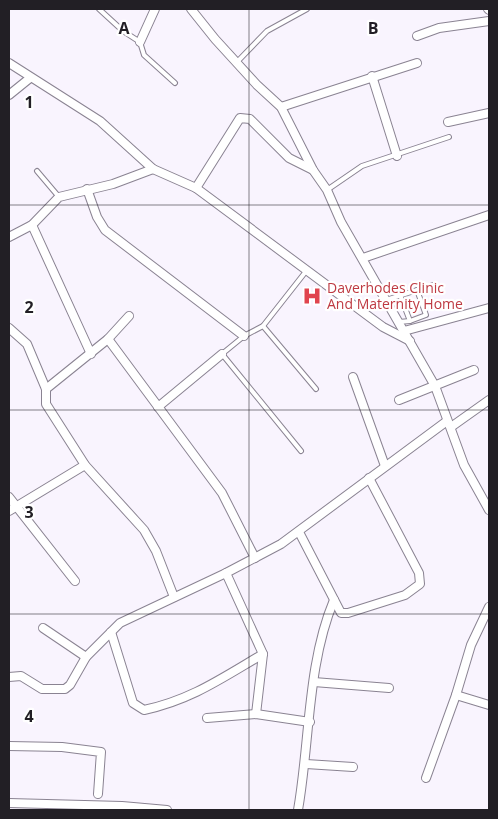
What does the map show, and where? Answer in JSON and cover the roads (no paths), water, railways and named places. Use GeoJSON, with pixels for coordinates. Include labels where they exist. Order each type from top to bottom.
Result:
{"type":"FeatureCollection","features":[{"type":"Feature","properties":{"kind":"street"},"geometry":{"type":"LineString","coordinates":[[140,42],[155,9]]}},
{"type":"Feature","properties":{"kind":"street"},"geometry":{"type":"LineString","coordinates":[[192,9],[215,39],[257,85],[281,107],[313,170],[327,190],[341,222],[435,386],[464,465],[489,508]]}},
{"type":"Feature","properties":{"kind":"street"},"geometry":{"type":"LineString","coordinates":[[417,36],[439,28],[489,21]]}},
{"type":"Feature","properties":{"kind":"street"},"geometry":{"type":"LineString","coordinates":[[9,63],[100,121],[153,169],[196,188],[383,327],[411,342]]}},
{"type":"Feature","properties":{"kind":"street"},"geometry":{"type":"LineString","coordinates":[[281,107],[417,63]]}},
{"type":"Feature","properties":{"kind":"street"},"geometry":{"type":"LineString","coordinates":[[372,76],[397,156]]}},
{"type":"Feature","properties":{"kind":"street"},"geometry":{"type":"LineString","coordinates":[[9,95],[30,78]]}},
{"type":"Feature","properties":{"kind":"street"},"geometry":{"type":"LineString","coordinates":[[448,122],[489,113]]}},
{"type":"Feature","properties":{"kind":"street"},"geometry":{"type":"LineString","coordinates":[[196,188],[240,118],[244,116],[250,118],[289,158],[313,170]]}},
{"type":"Feature","properties":{"kind":"street"},"geometry":{"type":"LineString","coordinates":[[9,237],[32,225],[59,197],[113,184],[153,169]]}},
{"type":"Feature","properties":{"kind":"street"},"geometry":{"type":"LineString","coordinates":[[87,189],[97,217],[105,230],[244,336]]}},
{"type":"Feature","properties":{"kind":"street"},"geometry":{"type":"LineString","coordinates":[[363,258],[489,216]]}},
{"type":"Feature","properties":{"kind":"street"},"geometry":{"type":"LineString","coordinates":[[32,225],[91,354]]}},
{"type":"Feature","properties":{"kind":"street"},"geometry":{"type":"LineString","coordinates":[[404,331],[489,308]]}},
{"type":"Feature","properties":{"kind":"street"},"geometry":{"type":"LineString","coordinates":[[46,389],[108,340],[129,316]]}},
{"type":"Feature","properties":{"kind":"street"},"geometry":{"type":"LineString","coordinates":[[9,328],[27,344],[46,389],[46,404],[85,466],[144,530],[156,551],[174,597]]}},
{"type":"Feature","properties":{"kind":"street"},"geometry":{"type":"LineString","coordinates":[[108,340],[222,493],[254,558]]}},
{"type":"Feature","properties":{"kind":"street"},"geometry":{"type":"LineString","coordinates":[[158,407],[222,354]]}},
{"type":"Feature","properties":{"kind":"street"},"geometry":{"type":"LineString","coordinates":[[399,400],[474,370]]}},
{"type":"Feature","properties":{"kind":"street"},"geometry":{"type":"LineString","coordinates":[[353,377],[385,466]]}},
{"type":"Feature","properties":{"kind":"street"},"geometry":{"type":"LineString","coordinates":[[9,677],[21,676],[42,689],[65,689],[70,685],[86,656],[130,617],[226,573],[299,532],[385,466],[489,400]]}},
{"type":"Feature","properties":{"kind":"street"},"geometry":{"type":"LineString","coordinates":[[9,511],[85,466]]}},
{"type":"Feature","properties":{"kind":"street"},"geometry":{"type":"LineString","coordinates":[[299,532],[341,613],[348,614],[404,595],[420,584],[419,573],[369,478]]}},
{"type":"Feature","properties":{"kind":"street"},"geometry":{"type":"LineString","coordinates":[[9,497],[75,581]]}},
{"type":"Feature","properties":{"kind":"street"},"geometry":{"type":"LineString","coordinates":[[226,573],[263,654],[256,714]]}},
{"type":"Feature","properties":{"kind":"street"},"geometry":{"type":"LineString","coordinates":[[298,810],[306,764],[314,682],[327,618],[334,600]]}},
{"type":"Feature","properties":{"kind":"street"},"geometry":{"type":"LineString","coordinates":[[426,778],[472,645],[489,607]]}},
{"type":"Feature","properties":{"kind":"street"},"geometry":{"type":"LineString","coordinates":[[43,628],[86,656]]}},
{"type":"Feature","properties":{"kind":"street"},"geometry":{"type":"LineString","coordinates":[[111,632],[133,703],[144,710],[172,704],[188,697],[263,654]]}},
{"type":"Feature","properties":{"kind":"street"},"geometry":{"type":"LineString","coordinates":[[314,682],[389,688]]}},
{"type":"Feature","properties":{"kind":"street"},"geometry":{"type":"LineString","coordinates":[[456,695],[489,705]]}},
{"type":"Feature","properties":{"kind":"street"},"geometry":{"type":"LineString","coordinates":[[207,718],[256,714],[310,722]]}},
{"type":"Feature","properties":{"kind":"street"},"geometry":{"type":"LineString","coordinates":[[9,746],[62,747],[101,752],[98,794]]}},
{"type":"Feature","properties":{"kind":"street"},"geometry":{"type":"LineString","coordinates":[[306,764],[353,767]]}},
{"type":"Feature","properties":{"kind":"street"},"geometry":{"type":"LineString","coordinates":[[9,803],[122,806],[167,810]]}},
{"type":"Feature","properties":{"kind":"lane"},"geometry":{"type":"LineString","coordinates":[[99,9],[123,31],[140,42],[144,55],[175,83]]}},
{"type":"Feature","properties":{"kind":"lane"},"geometry":{"type":"LineString","coordinates":[[237,62],[267,31],[307,9]]}},
{"type":"Feature","properties":{"kind":"lane"},"geometry":{"type":"LineString","coordinates":[[327,190],[362,166],[397,156],[449,137]]}},
{"type":"Feature","properties":{"kind":"lane"},"geometry":{"type":"LineString","coordinates":[[37,171],[59,197]]}},
{"type":"Feature","properties":{"kind":"lane"},"geometry":{"type":"LineString","coordinates":[[301,451],[222,354],[244,336],[263,326],[307,270]]}},
{"type":"Feature","properties":{"kind":"lane"},"geometry":{"type":"LineString","coordinates":[[386,300],[433,285]]}},
{"type":"Feature","properties":{"kind":"lane"},"geometry":{"type":"LineString","coordinates":[[398,322],[410,322],[426,315],[417,290]]}},
{"type":"Feature","properties":{"kind":"lane"},"geometry":{"type":"LineString","coordinates":[[400,295],[410,322]]}},
{"type":"Feature","properties":{"kind":"lane"},"geometry":{"type":"LineString","coordinates":[[263,326],[316,389]]}},
{"type":"Feature","properties":{"kind":"place","name":"Daverhodes Clinic And Maternity Home"},"geometry":{"type":"Point","coordinates":[312,296]}}]}
